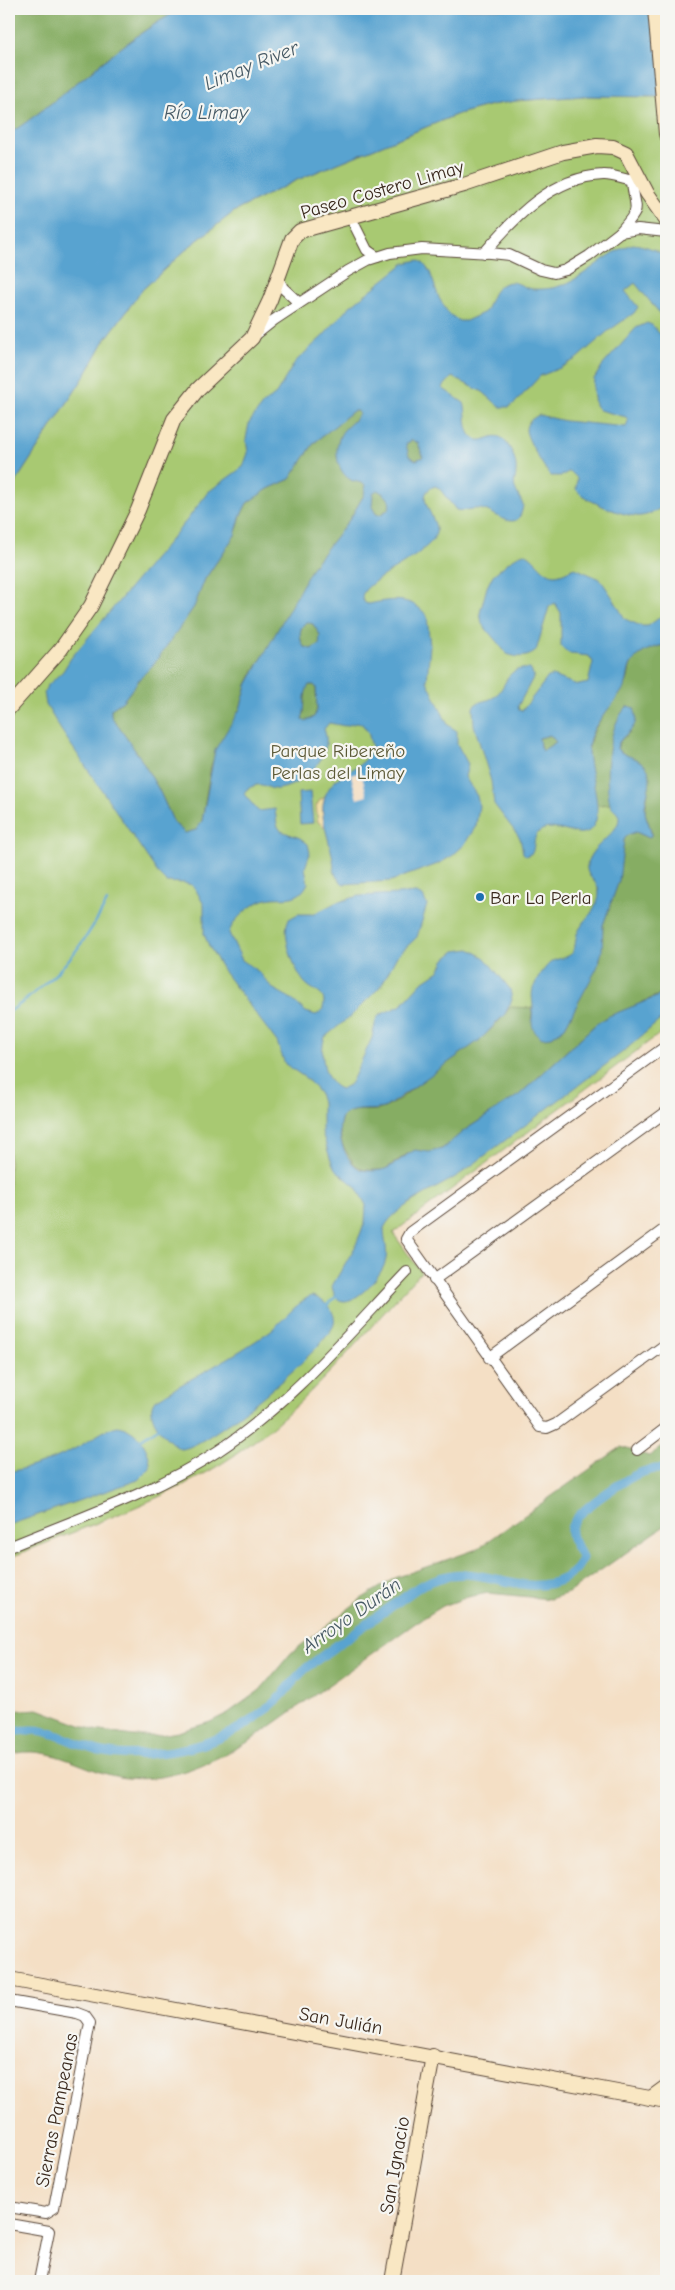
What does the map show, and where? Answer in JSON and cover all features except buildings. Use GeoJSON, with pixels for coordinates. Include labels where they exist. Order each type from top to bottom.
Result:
{"type":"FeatureCollection","features":[{"type":"Feature","properties":{"kind":"street"},"geometry":{"type":"LineString","coordinates":[[655,9],[666,134]]}},
{"type":"Feature","properties":{"kind":"street","name":"Paseo Costero Limay"},"geometry":{"type":"LineString","coordinates":[[9,708],[62,648],[91,606],[138,510],[174,419],[198,388],[252,338],[270,300],[296,235],[306,228],[464,185],[552,155],[586,147],[613,147],[626,153],[636,181],[666,220]]}},
{"type":"Feature","properties":{"kind":"street"},"geometry":{"type":"LineString","coordinates":[[252,338],[299,303],[348,271],[377,257],[422,249],[484,253],[509,256],[541,270],[554,273],[566,270],[589,256],[620,232],[636,213],[638,205],[636,181],[604,174],[562,184],[528,208],[484,253]]}},
{"type":"Feature","properties":{"kind":"street"},"geometry":{"type":"LineString","coordinates":[[350,216],[367,250],[377,257]]}},
{"type":"Feature","properties":{"kind":"street"},"geometry":{"type":"LineString","coordinates":[[620,232],[638,229],[666,232]]}},
{"type":"Feature","properties":{"kind":"street"},"geometry":{"type":"LineString","coordinates":[[278,278],[284,288],[299,303]]}},
{"type":"Feature","properties":{"kind":"street"},"geometry":{"type":"LineString","coordinates":[[666,1046],[408,1234],[406,1239],[408,1245],[537,1425],[547,1428],[556,1424],[666,1344]]}},
{"type":"Feature","properties":{"kind":"street"},"geometry":{"type":"LineString","coordinates":[[434,1280],[666,1112]]}},
{"type":"Feature","properties":{"kind":"street"},"geometry":{"type":"LineString","coordinates":[[489,1358],[666,1228]]}},
{"type":"Feature","properties":{"kind":"street"},"geometry":{"type":"LineString","coordinates":[[9,1547],[138,1494],[217,1452],[244,1433],[293,1390],[407,1272]]}},
{"type":"Feature","properties":{"kind":"street"},"geometry":{"type":"LineString","coordinates":[[637,1450],[666,1428]]}},
{"type":"Feature","properties":{"kind":"street","name":"San Julián"},"geometry":{"type":"LineString","coordinates":[[9,1979],[433,2056],[666,2101]]}},
{"type":"Feature","properties":{"kind":"street","name":"Sierras Pampeanas"},"geometry":{"type":"LineString","coordinates":[[9,2001],[77,2013],[85,2016],[90,2026],[56,2204],[52,2211],[43,2213],[9,2207]]}},
{"type":"Feature","properties":{"kind":"street","name":"San Ignacio"},"geometry":{"type":"LineString","coordinates":[[392,2281],[433,2056]]}},
{"type":"Feature","properties":{"kind":"street"},"geometry":{"type":"LineString","coordinates":[[651,2098],[666,2087]]}},
{"type":"Feature","properties":{"kind":"street"},"geometry":{"type":"LineString","coordinates":[[9,2224],[49,2231],[40,2281]]}},
{"type":"Feature","properties":{"kind":"green space"},"geometry":{"type":"Polygon","coordinates":[[[9,9],[181,9],[136,37],[9,134],[9,9]]]}},
{"type":"Feature","properties":{"kind":"green space","name":"Parque Ribereño Perlas del Limay"},"geometry":{"type":"Polygon","coordinates":[[[583,96],[666,97],[666,1029],[393,1233],[421,1272],[333,1369],[286,1415],[261,1436],[210,1471],[183,1485],[154,1499],[9,1558],[9,492],[86,374],[105,340],[142,290],[190,246],[235,211],[297,180],[458,114],[491,105],[516,101],[583,96]]]}},
{"type":"Feature","properties":{"kind":"green space"},"geometry":{"type":"Polygon","coordinates":[[[353,411],[357,411],[360,414],[344,430],[337,457],[341,467],[351,480],[366,484],[364,495],[350,519],[313,566],[272,643],[253,672],[240,709],[211,765],[202,821],[196,830],[185,833],[174,823],[159,790],[139,756],[111,716],[111,709],[123,701],[141,677],[154,664],[194,607],[205,579],[235,535],[247,503],[268,489],[290,479],[314,443],[353,411]]]}},
{"type":"Feature","properties":{"kind":"green space"},"geometry":{"type":"Polygon","coordinates":[[[412,440],[418,443],[423,457],[416,460],[409,456],[405,444],[412,440]]]}},
{"type":"Feature","properties":{"kind":"green space"},"geometry":{"type":"Polygon","coordinates":[[[377,490],[385,495],[390,502],[389,509],[379,515],[376,514],[372,507],[373,493],[377,490]]]}},
{"type":"Feature","properties":{"kind":"green space"},"geometry":{"type":"Polygon","coordinates":[[[306,622],[313,624],[320,635],[320,645],[311,649],[304,647],[300,637],[303,625],[306,622]]]}},
{"type":"Feature","properties":{"kind":"green space"},"geometry":{"type":"Polygon","coordinates":[[[666,645],[666,993],[596,1024],[519,1095],[465,1130],[448,1145],[436,1152],[407,1154],[384,1170],[364,1170],[354,1164],[342,1144],[339,1127],[343,1115],[358,1110],[379,1110],[396,1102],[482,1037],[502,1018],[510,1007],[533,1008],[531,1019],[552,1037],[565,1027],[600,960],[603,925],[616,889],[624,840],[627,835],[636,832],[649,838],[652,833],[645,813],[650,777],[640,762],[628,757],[617,749],[621,740],[630,732],[617,721],[609,762],[611,804],[597,805],[589,766],[589,745],[595,728],[626,683],[633,661],[648,650],[666,645]]]}},
{"type":"Feature","properties":{"kind":"green space"},"geometry":{"type":"Polygon","coordinates":[[[308,685],[316,687],[317,710],[314,717],[305,721],[302,719],[305,693],[308,685]]]}},
{"type":"Feature","properties":{"kind":"green space"},"geometry":{"type":"Polygon","coordinates":[[[550,735],[556,742],[542,751],[539,738],[550,735]]]}},
{"type":"Feature","properties":{"kind":"green space"},"geometry":{"type":"Polygon","coordinates":[[[666,1444],[666,1525],[568,1593],[550,1599],[488,1593],[468,1597],[443,1606],[417,1622],[250,1741],[206,1763],[175,1774],[143,1779],[127,1778],[39,1753],[24,1752],[9,1755],[9,1711],[38,1709],[94,1730],[133,1736],[154,1736],[178,1732],[210,1722],[228,1713],[260,1690],[291,1653],[361,1599],[395,1578],[477,1549],[621,1447],[649,1456],[666,1444]]]}},
{"type":"Feature","properties":{"kind":"sand"},"geometry":{"type":"Polygon","coordinates":[[[325,797],[323,813],[327,829],[318,822],[316,806],[325,797]]]}},
{"type":"Feature","properties":{"kind":"water","name":"Río Limay"},"geometry":{"type":"Polygon","coordinates":[[[181,9],[666,9],[666,97],[583,96],[516,101],[491,105],[458,114],[297,180],[235,211],[190,246],[142,290],[105,340],[86,374],[9,492],[9,134],[136,37],[181,9]]]}},
{"type":"Feature","properties":{"kind":"water"},"geometry":{"type":"Polygon","coordinates":[[[633,244],[655,250],[666,257],[666,321],[635,283],[625,291],[638,307],[634,313],[607,332],[576,359],[540,376],[509,407],[500,407],[483,392],[452,377],[442,388],[464,403],[467,427],[471,436],[479,440],[500,437],[512,451],[516,468],[514,486],[523,505],[521,515],[517,520],[512,521],[486,510],[456,510],[439,488],[435,486],[428,490],[425,495],[436,527],[434,538],[415,556],[374,582],[362,595],[365,603],[369,604],[393,600],[408,602],[415,605],[427,616],[430,646],[427,681],[448,725],[457,731],[457,744],[468,764],[465,777],[477,796],[479,806],[476,826],[464,845],[452,856],[438,864],[391,881],[343,884],[336,876],[334,870],[323,820],[323,805],[332,784],[339,777],[362,763],[372,747],[368,732],[362,724],[356,723],[345,726],[329,723],[324,729],[325,749],[315,767],[307,775],[289,786],[275,789],[257,785],[246,790],[244,794],[258,811],[275,809],[277,825],[281,831],[300,838],[308,844],[310,853],[305,868],[308,883],[304,890],[295,896],[267,899],[256,904],[239,917],[229,933],[242,960],[259,972],[272,988],[290,998],[306,1012],[316,1015],[322,1011],[324,1000],[320,994],[306,984],[293,962],[286,934],[289,919],[298,914],[314,914],[335,903],[359,896],[416,893],[423,896],[427,905],[417,937],[397,956],[381,986],[352,1015],[325,1037],[323,1043],[324,1067],[330,1081],[341,1089],[352,1081],[372,1038],[379,1015],[400,1006],[421,983],[439,971],[445,959],[455,951],[470,949],[485,958],[510,989],[512,1000],[505,1014],[480,1040],[386,1107],[375,1110],[348,1112],[343,1115],[340,1121],[342,1144],[348,1158],[358,1168],[363,1170],[385,1169],[415,1150],[429,1152],[442,1149],[465,1130],[519,1095],[596,1024],[609,1016],[666,993],[666,1015],[624,1051],[463,1172],[408,1204],[398,1212],[384,1228],[387,1255],[382,1270],[368,1288],[359,1295],[350,1300],[342,1301],[336,1297],[332,1286],[355,1247],[365,1222],[366,1205],[356,1187],[335,1169],[330,1158],[322,1132],[322,1103],[319,1093],[307,1079],[285,1064],[277,1042],[225,973],[204,934],[204,905],[196,890],[192,885],[166,882],[160,876],[61,730],[46,705],[44,692],[47,686],[63,671],[71,658],[187,520],[208,492],[243,467],[248,453],[246,439],[249,423],[263,404],[276,394],[295,362],[323,336],[349,307],[405,263],[418,260],[423,263],[430,272],[439,298],[448,313],[459,321],[466,321],[485,312],[494,293],[503,284],[513,282],[528,288],[537,289],[563,285],[574,280],[622,248],[633,244]],[[353,411],[314,443],[290,479],[268,489],[247,503],[235,535],[205,579],[194,607],[154,664],[141,677],[123,701],[111,709],[111,716],[139,756],[159,790],[174,823],[185,833],[196,830],[202,821],[215,750],[240,709],[247,685],[313,566],[350,519],[364,495],[366,485],[353,481],[346,476],[337,457],[340,437],[343,431],[359,414],[357,411],[353,411]],[[412,440],[406,444],[409,456],[416,460],[423,457],[418,443],[412,440]],[[377,490],[373,493],[372,507],[376,514],[380,515],[389,509],[390,502],[385,495],[377,490]],[[306,622],[300,637],[304,647],[311,649],[319,645],[320,635],[313,624],[306,622]],[[309,685],[302,719],[305,721],[314,717],[317,710],[316,687],[309,685]]]}},
{"type":"Feature","properties":{"kind":"water"},"geometry":{"type":"Polygon","coordinates":[[[647,323],[652,325],[666,341],[666,504],[655,512],[635,516],[606,508],[588,499],[576,489],[577,478],[570,471],[561,476],[551,476],[536,454],[529,440],[526,427],[532,419],[539,415],[565,421],[626,427],[628,421],[626,417],[599,410],[595,405],[594,379],[602,366],[636,328],[647,323]]]}},
{"type":"Feature","properties":{"kind":"water"},"geometry":{"type":"Polygon","coordinates":[[[523,553],[532,558],[549,574],[560,574],[575,568],[600,579],[625,619],[641,626],[648,626],[666,613],[666,645],[648,650],[633,661],[625,686],[596,725],[592,734],[588,752],[597,813],[596,820],[591,829],[585,833],[577,833],[551,828],[543,829],[536,836],[532,853],[526,856],[523,853],[520,838],[494,804],[491,781],[474,725],[473,707],[477,703],[488,700],[499,693],[511,674],[522,669],[530,669],[534,676],[518,706],[519,710],[522,711],[548,677],[552,676],[578,685],[588,683],[593,662],[589,656],[570,654],[561,647],[561,613],[555,603],[549,607],[536,651],[526,656],[518,657],[507,654],[482,624],[480,613],[487,587],[493,575],[523,553]],[[550,735],[539,738],[542,751],[556,742],[550,735]]]}},
{"type":"Feature","properties":{"kind":"water"},"geometry":{"type":"Polygon","coordinates":[[[628,706],[634,708],[635,722],[619,743],[617,749],[641,762],[649,773],[650,779],[645,810],[651,836],[649,838],[636,832],[627,835],[624,840],[619,881],[603,925],[602,952],[597,968],[565,1027],[552,1037],[542,1038],[535,1032],[532,1024],[533,989],[540,975],[550,963],[571,955],[575,948],[577,934],[597,902],[599,890],[589,875],[587,865],[593,852],[614,831],[619,819],[610,804],[608,793],[609,752],[615,725],[628,706]]]}},
{"type":"Feature","properties":{"kind":"water"},"geometry":{"type":"Polygon","coordinates":[[[310,792],[313,823],[300,824],[298,793],[310,792]]]}},
{"type":"Feature","properties":{"kind":"water"},"geometry":{"type":"Polygon","coordinates":[[[312,1296],[328,1306],[333,1315],[334,1324],[327,1336],[311,1354],[237,1417],[193,1445],[180,1449],[163,1435],[152,1414],[154,1401],[256,1341],[275,1327],[302,1301],[312,1296]]]}},
{"type":"Feature","properties":{"kind":"water"},"geometry":{"type":"Polygon","coordinates":[[[117,1426],[136,1435],[148,1454],[150,1468],[138,1480],[9,1525],[9,1472],[60,1456],[106,1430],[117,1426]]]}},
{"type":"Feature","properties":{"kind":"pier"},"geometry":{"type":"Polygon","coordinates":[[[361,772],[367,796],[357,799],[351,775],[361,772]]]}},
{"type":"Feature","properties":{"kind":"waterway"},"geometry":{"type":"LineString","coordinates":[[9,1012],[40,989],[65,964],[87,936],[107,902]]}},
{"type":"Feature","properties":{"kind":"waterway"},"geometry":{"type":"LineString","coordinates":[[325,1307],[339,1294]]}},
{"type":"Feature","properties":{"kind":"waterway"},"geometry":{"type":"LineString","coordinates":[[138,1441],[161,1426]]}},
{"type":"Feature","properties":{"kind":"waterway","name":"Arroyo Durán"},"geometry":{"type":"LineString","coordinates":[[9,1733],[35,1730],[56,1734],[99,1751],[130,1755],[185,1749],[218,1739],[264,1712],[304,1670],[425,1583],[441,1577],[458,1574],[477,1575],[527,1585],[552,1583],[565,1578],[576,1570],[582,1558],[571,1533],[574,1522],[581,1514],[602,1496],[635,1475],[652,1469],[666,1469]]}},
{"type":"Feature","properties":{"kind":"place","name":"Bar La Perla"},"geometry":{"type":"Point","coordinates":[480,897]}},
{"type":"Feature","properties":{"kind":"water label","name":"Limay River"},"geometry":{"type":"Point","coordinates":[251,65]}}]}
